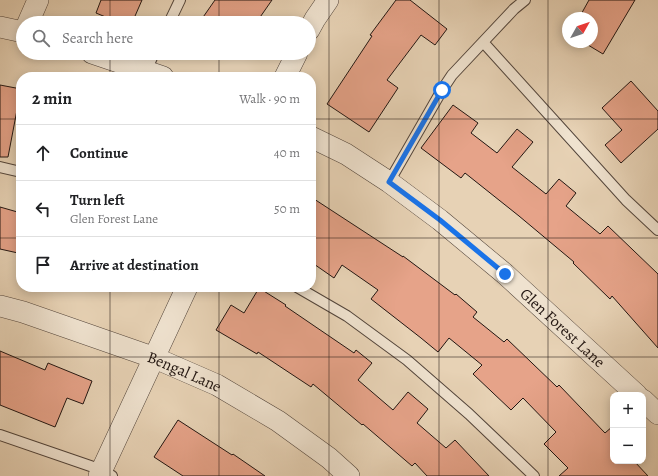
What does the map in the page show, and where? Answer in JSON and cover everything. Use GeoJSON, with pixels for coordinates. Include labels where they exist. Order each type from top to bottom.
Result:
{"type":"FeatureCollection","features":[{"type":"Feature","properties":{"kind":"street"},"geometry":{"type":"LineString","coordinates":[[31,16],[38,0]]}},
{"type":"Feature","properties":{"kind":"street"},"geometry":{"type":"LineString","coordinates":[[316,18],[328,0]]}},
{"type":"Feature","properties":{"kind":"street"},"geometry":{"type":"LineString","coordinates":[[0,27],[16,30]]}},
{"type":"Feature","properties":{"kind":"street"},"geometry":{"type":"LineString","coordinates":[[123,60],[154,67]]}},
{"type":"Feature","properties":{"kind":"street"},"geometry":{"type":"LineString","coordinates":[[288,72],[294,60]]}},
{"type":"Feature","properties":{"kind":"street","name":"Glen Forest Lane"},"geometry":{"type":"LineString","coordinates":[[316,139],[346,154],[389,182],[440,220],[505,274],[634,392]]}},
{"type":"Feature","properties":{"kind":"street"},"geometry":{"type":"LineString","coordinates":[[104,474],[185,292]]}},
{"type":"Feature","properties":{"kind":"street","name":"Bengal Lane"},"geometry":{"type":"LineString","coordinates":[[0,306],[23,312],[155,358],[217,385],[278,421],[329,458],[349,476]]}},
{"type":"Feature","properties":{"kind":"street"},"geometry":{"type":"LineString","coordinates":[[646,403],[658,414]]}},
{"type":"Feature","properties":{"kind":"lane"},"geometry":{"type":"LineString","coordinates":[[172,16],[180,0]]}},
{"type":"Feature","properties":{"kind":"lane"},"geometry":{"type":"LineString","coordinates":[[389,182],[452,75],[525,0]]}},
{"type":"Feature","properties":{"kind":"lane"},"geometry":{"type":"LineString","coordinates":[[483,42],[626,200],[658,230]]}},
{"type":"Feature","properties":{"kind":"lane"},"geometry":{"type":"LineString","coordinates":[[0,167],[16,171]]}},
{"type":"Feature","properties":{"kind":"lane"},"geometry":{"type":"LineString","coordinates":[[306,292],[347,316],[407,360],[469,414],[534,476]]}},
{"type":"Feature","properties":{"kind":"lane"},"geometry":{"type":"LineString","coordinates":[[0,435],[104,474]]}},
{"type":"Feature","properties":{"kind":"building"},"geometry":{"type":"Polygon","coordinates":[[[101,0],[142,0],[135,16],[103,16],[96,13],[101,0]]]}},
{"type":"Feature","properties":{"kind":"building"},"geometry":{"type":"Polygon","coordinates":[[[215,0],[272,0],[261,16],[204,16],[215,0]]]}},
{"type":"Feature","properties":{"kind":"building"},"geometry":{"type":"Polygon","coordinates":[[[396,0],[410,0],[447,29],[435,45],[421,35],[387,80],[398,88],[369,132],[327,104],[372,36],[370,35],[396,0]]]}},
{"type":"Feature","properties":{"kind":"building"},"geometry":{"type":"Polygon","coordinates":[[[589,0],[635,0],[603,54],[593,48],[598,48],[598,12],[582,12],[589,0]]]}},
{"type":"Feature","properties":{"kind":"building"},"geometry":{"type":"Polygon","coordinates":[[[631,81],[658,111],[658,129],[621,163],[605,145],[622,130],[602,108],[631,81]]]}},
{"type":"Feature","properties":{"kind":"building"},"geometry":{"type":"Polygon","coordinates":[[[0,85],[16,88],[16,115],[8,157],[0,157],[0,85]]]}},
{"type":"Feature","properties":{"kind":"building"},"geometry":{"type":"Polygon","coordinates":[[[453,105],[478,123],[471,133],[497,153],[517,129],[533,142],[512,167],[546,194],[559,179],[576,193],[566,206],[600,234],[608,226],[658,274],[658,348],[612,296],[610,299],[573,263],[574,262],[465,173],[461,178],[421,148],[453,105]]]}},
{"type":"Feature","properties":{"kind":"building"},"geometry":{"type":"Polygon","coordinates":[[[316,200],[403,256],[455,295],[456,294],[477,312],[473,317],[504,342],[507,339],[557,387],[559,385],[605,433],[610,429],[610,464],[637,464],[648,476],[559,476],[568,468],[544,444],[556,432],[523,398],[511,410],[473,374],[482,365],[449,338],[438,352],[371,299],[378,290],[342,265],[334,278],[316,265],[316,200]]]}},
{"type":"Feature","properties":{"kind":"building"},"geometry":{"type":"Polygon","coordinates":[[[0,207],[16,212],[16,253],[0,249],[0,207]]]}},
{"type":"Feature","properties":{"kind":"building"},"geometry":{"type":"Polygon","coordinates":[[[257,292],[265,292],[354,353],[356,350],[372,363],[358,380],[393,410],[408,392],[428,409],[417,423],[446,448],[455,440],[489,476],[427,476],[415,463],[412,466],[313,384],[311,387],[258,352],[257,354],[216,330],[231,305],[244,313],[257,292]]]}},
{"type":"Feature","properties":{"kind":"building"},"geometry":{"type":"Polygon","coordinates":[[[0,351],[45,370],[48,363],[92,381],[83,404],[67,398],[55,427],[0,405],[0,351]]]}},
{"type":"Feature","properties":{"kind":"building"},"geometry":{"type":"Polygon","coordinates":[[[178,420],[265,476],[183,476],[154,457],[178,420]]]}},
{"type":"Feature","properties":{"kind":"route"},"geometry":{"type":"LineString","coordinates":[[442,90],[389,182],[440,220],[505,274]]}}]}
